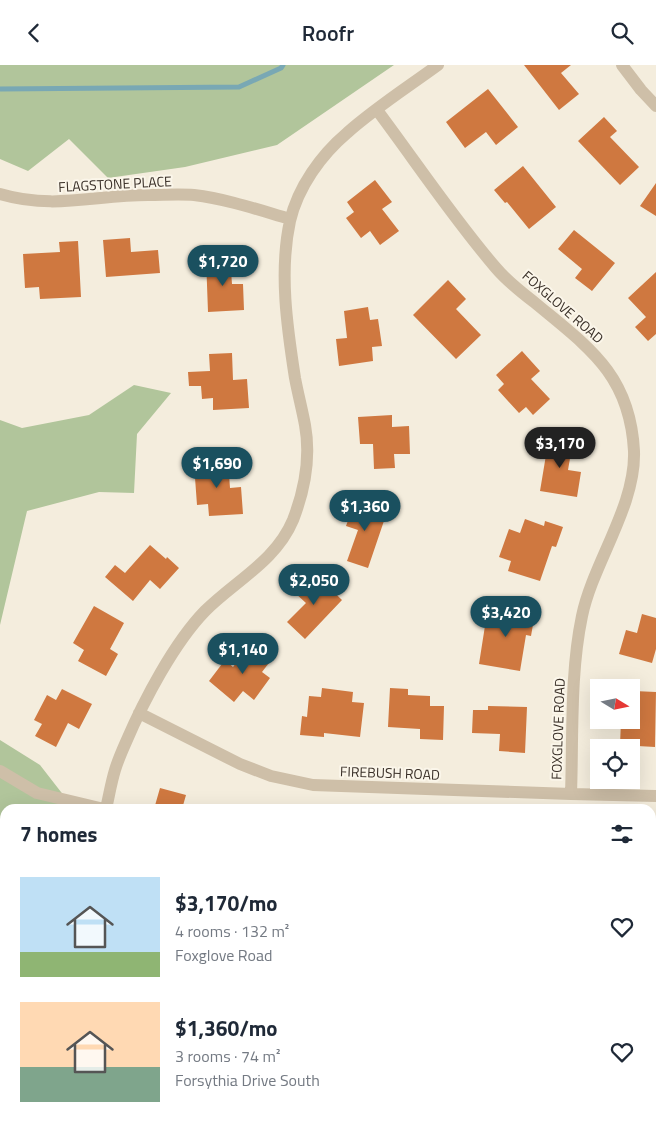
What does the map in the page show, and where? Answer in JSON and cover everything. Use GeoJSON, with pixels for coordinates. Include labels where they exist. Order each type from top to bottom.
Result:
{"type":"FeatureCollection","features":[{"type":"Feature","properties":{"kind":"street"},"geometry":{"type":"LineString","coordinates":[[106,804],[114,770],[139,713],[166,664],[195,622],[207,609],[261,563],[285,535],[304,487],[307,472],[306,428],[295,379],[287,308],[285,260],[290,219],[298,199],[316,165],[345,134],[376,109],[438,65]]}},
{"type":"Feature","properties":{"kind":"street"},"geometry":{"type":"LineString","coordinates":[[622,65],[656,106]]}},
{"type":"Feature","properties":{"kind":"street","name":"FOXGLOVE ROAD"},"geometry":{"type":"LineString","coordinates":[[376,109],[497,269],[589,347],[611,375],[625,401],[629,414],[634,452],[632,472],[625,502],[595,576],[582,615],[575,657],[571,795]]}},
{"type":"Feature","properties":{"kind":"street","name":"FLAGSTONE PLACE"},"geometry":{"type":"LineString","coordinates":[[0,194],[42,202],[146,195],[193,195],[230,202],[290,219]]}},
{"type":"Feature","properties":{"kind":"street","name":"FIREBUSH ROAD"},"geometry":{"type":"LineString","coordinates":[[139,713],[240,764],[271,776],[313,785],[571,795],[656,796]]}},
{"type":"Feature","properties":{"kind":"street"},"geometry":{"type":"LineString","coordinates":[[0,771],[37,793],[84,804]]}},
{"type":"Feature","properties":{"kind":"green space"},"geometry":{"type":"Polygon","coordinates":[[[0,65],[394,65],[277,145],[185,167],[108,178],[69,139],[28,171],[0,159],[0,65]]]}},
{"type":"Feature","properties":{"kind":"green space"},"geometry":{"type":"Polygon","coordinates":[[[134,385],[171,393],[137,434],[134,493],[99,492],[27,511],[0,625],[0,420],[22,428],[89,415],[134,385]]]}},
{"type":"Feature","properties":{"kind":"green space"},"geometry":{"type":"Polygon","coordinates":[[[0,740],[40,765],[68,804],[0,804],[0,740]]]}},
{"type":"Feature","properties":{"kind":"building"},"geometry":{"type":"Polygon","coordinates":[[[524,65],[571,65],[561,73],[579,94],[559,110],[524,65]]]}},
{"type":"Feature","properties":{"kind":"building"},"geometry":{"type":"Polygon","coordinates":[[[488,89],[518,127],[496,145],[486,132],[465,148],[446,122],[488,89]]]}},
{"type":"Feature","properties":{"kind":"building"},"geometry":{"type":"Polygon","coordinates":[[[604,117],[617,131],[610,137],[639,167],[620,185],[578,141],[604,117]]]}},
{"type":"Feature","properties":{"kind":"building"},"geometry":{"type":"Polygon","coordinates":[[[523,166],[556,207],[529,229],[507,202],[505,203],[494,190],[523,166]]]}},
{"type":"Feature","properties":{"kind":"building"},"geometry":{"type":"Polygon","coordinates":[[[375,180],[392,202],[382,209],[399,231],[380,245],[370,231],[361,238],[346,218],[354,212],[347,202],[375,180]]]}},
{"type":"Feature","properties":{"kind":"building"},"geometry":{"type":"Polygon","coordinates":[[[656,183],[656,216],[640,206],[656,183]]]}},
{"type":"Feature","properties":{"kind":"building"},"geometry":{"type":"Polygon","coordinates":[[[574,230],[615,263],[592,291],[575,278],[582,269],[558,249],[574,230]]]}},
{"type":"Feature","properties":{"kind":"building"},"geometry":{"type":"Polygon","coordinates":[[[130,238],[131,252],[158,250],[160,273],[106,277],[103,240],[130,238]]]}},
{"type":"Feature","properties":{"kind":"building"},"geometry":{"type":"Polygon","coordinates":[[[78,241],[81,297],[40,299],[39,287],[25,288],[23,254],[60,252],[59,242],[78,241]]]}},
{"type":"Feature","properties":{"kind":"building"},"geometry":{"type":"Polygon","coordinates":[[[230,257],[232,284],[243,284],[244,310],[208,312],[206,258],[230,257]]]}},
{"type":"Feature","properties":{"kind":"building"},"geometry":{"type":"Polygon","coordinates":[[[656,272],[656,334],[648,341],[635,327],[646,317],[628,298],[656,272]]]}},
{"type":"Feature","properties":{"kind":"building"},"geometry":{"type":"Polygon","coordinates":[[[448,280],[466,299],[456,309],[481,335],[456,359],[413,315],[448,280]]]}},
{"type":"Feature","properties":{"kind":"building"},"geometry":{"type":"Polygon","coordinates":[[[368,307],[370,320],[378,319],[382,346],[372,347],[373,361],[339,366],[336,339],[347,338],[344,311],[368,307]]]}},
{"type":"Feature","properties":{"kind":"building"},"geometry":{"type":"Polygon","coordinates":[[[522,351],[540,371],[531,379],[550,399],[533,415],[526,407],[519,413],[498,390],[504,384],[496,375],[522,351]]]}},
{"type":"Feature","properties":{"kind":"building"},"geometry":{"type":"Polygon","coordinates":[[[232,353],[233,380],[247,379],[249,408],[213,410],[213,398],[202,399],[201,386],[189,386],[188,372],[210,371],[209,354],[232,353]]]}},
{"type":"Feature","properties":{"kind":"building"},"geometry":{"type":"Polygon","coordinates":[[[392,415],[392,427],[409,426],[410,454],[394,454],[395,468],[374,469],[373,444],[360,444],[358,417],[392,415]]]}},
{"type":"Feature","properties":{"kind":"building"},"geometry":{"type":"Polygon","coordinates":[[[549,437],[573,441],[568,470],[581,472],[577,497],[540,491],[549,437]]]}},
{"type":"Feature","properties":{"kind":"building"},"geometry":{"type":"Polygon","coordinates":[[[228,461],[230,488],[241,487],[243,514],[209,516],[208,504],[197,505],[194,464],[228,461]]]}},
{"type":"Feature","properties":{"kind":"building"},"geometry":{"type":"Polygon","coordinates":[[[355,501],[387,512],[368,568],[347,561],[358,530],[346,526],[355,501]]]}},
{"type":"Feature","properties":{"kind":"building"},"geometry":{"type":"Polygon","coordinates":[[[525,519],[544,526],[545,521],[563,527],[556,547],[552,546],[540,581],[508,571],[511,561],[499,557],[509,529],[520,533],[525,519]]]}},
{"type":"Feature","properties":{"kind":"building"},"geometry":{"type":"Polygon","coordinates":[[[150,545],[179,568],[160,589],[150,580],[133,601],[105,577],[115,565],[125,573],[150,545]]]}},
{"type":"Feature","properties":{"kind":"building"},"geometry":{"type":"Polygon","coordinates":[[[314,573],[342,600],[305,639],[287,622],[306,603],[295,593],[314,573]]]}},
{"type":"Feature","properties":{"kind":"building"},"geometry":{"type":"Polygon","coordinates":[[[94,606],[124,623],[110,649],[118,654],[106,676],[78,661],[84,650],[73,643],[94,606]]]}},
{"type":"Feature","properties":{"kind":"building"},"geometry":{"type":"Polygon","coordinates":[[[500,607],[535,613],[531,636],[526,635],[520,671],[479,664],[487,613],[499,614],[500,607]]]}},
{"type":"Feature","properties":{"kind":"building"},"geometry":{"type":"Polygon","coordinates":[[[642,614],[656,618],[656,649],[652,663],[619,654],[626,630],[637,633],[642,614]]]}},
{"type":"Feature","properties":{"kind":"building"},"geometry":{"type":"Polygon","coordinates":[[[252,643],[272,659],[262,672],[270,678],[254,700],[243,691],[234,702],[209,681],[225,660],[233,667],[252,643]]]}},
{"type":"Feature","properties":{"kind":"building"},"geometry":{"type":"Polygon","coordinates":[[[322,688],[353,692],[352,702],[364,703],[360,737],[324,733],[324,737],[300,735],[302,716],[307,717],[309,696],[321,697],[322,688]]]}},
{"type":"Feature","properties":{"kind":"building"},"geometry":{"type":"Polygon","coordinates":[[[390,688],[408,689],[408,695],[430,696],[430,706],[444,706],[443,740],[420,739],[420,729],[388,727],[390,688]]]}},
{"type":"Feature","properties":{"kind":"building"},"geometry":{"type":"Polygon","coordinates":[[[62,689],[92,704],[79,729],[68,723],[56,747],[35,736],[42,724],[34,720],[47,695],[56,700],[62,689]]]}},
{"type":"Feature","properties":{"kind":"building"},"geometry":{"type":"Polygon","coordinates":[[[640,691],[656,692],[655,747],[640,746],[640,739],[620,739],[621,729],[640,729],[640,691]]]}},
{"type":"Feature","properties":{"kind":"building"},"geometry":{"type":"Polygon","coordinates":[[[488,706],[527,707],[525,753],[499,751],[500,734],[472,733],[473,710],[488,710],[488,706]]]}},
{"type":"Feature","properties":{"kind":"building"},"geometry":{"type":"Polygon","coordinates":[[[160,788],[186,795],[183,804],[155,804],[160,788]]]}},
{"type":"Feature","properties":{"kind":"waterway"},"geometry":{"type":"LineString","coordinates":[[0,89],[239,87],[281,68],[283,65]]}}]}
